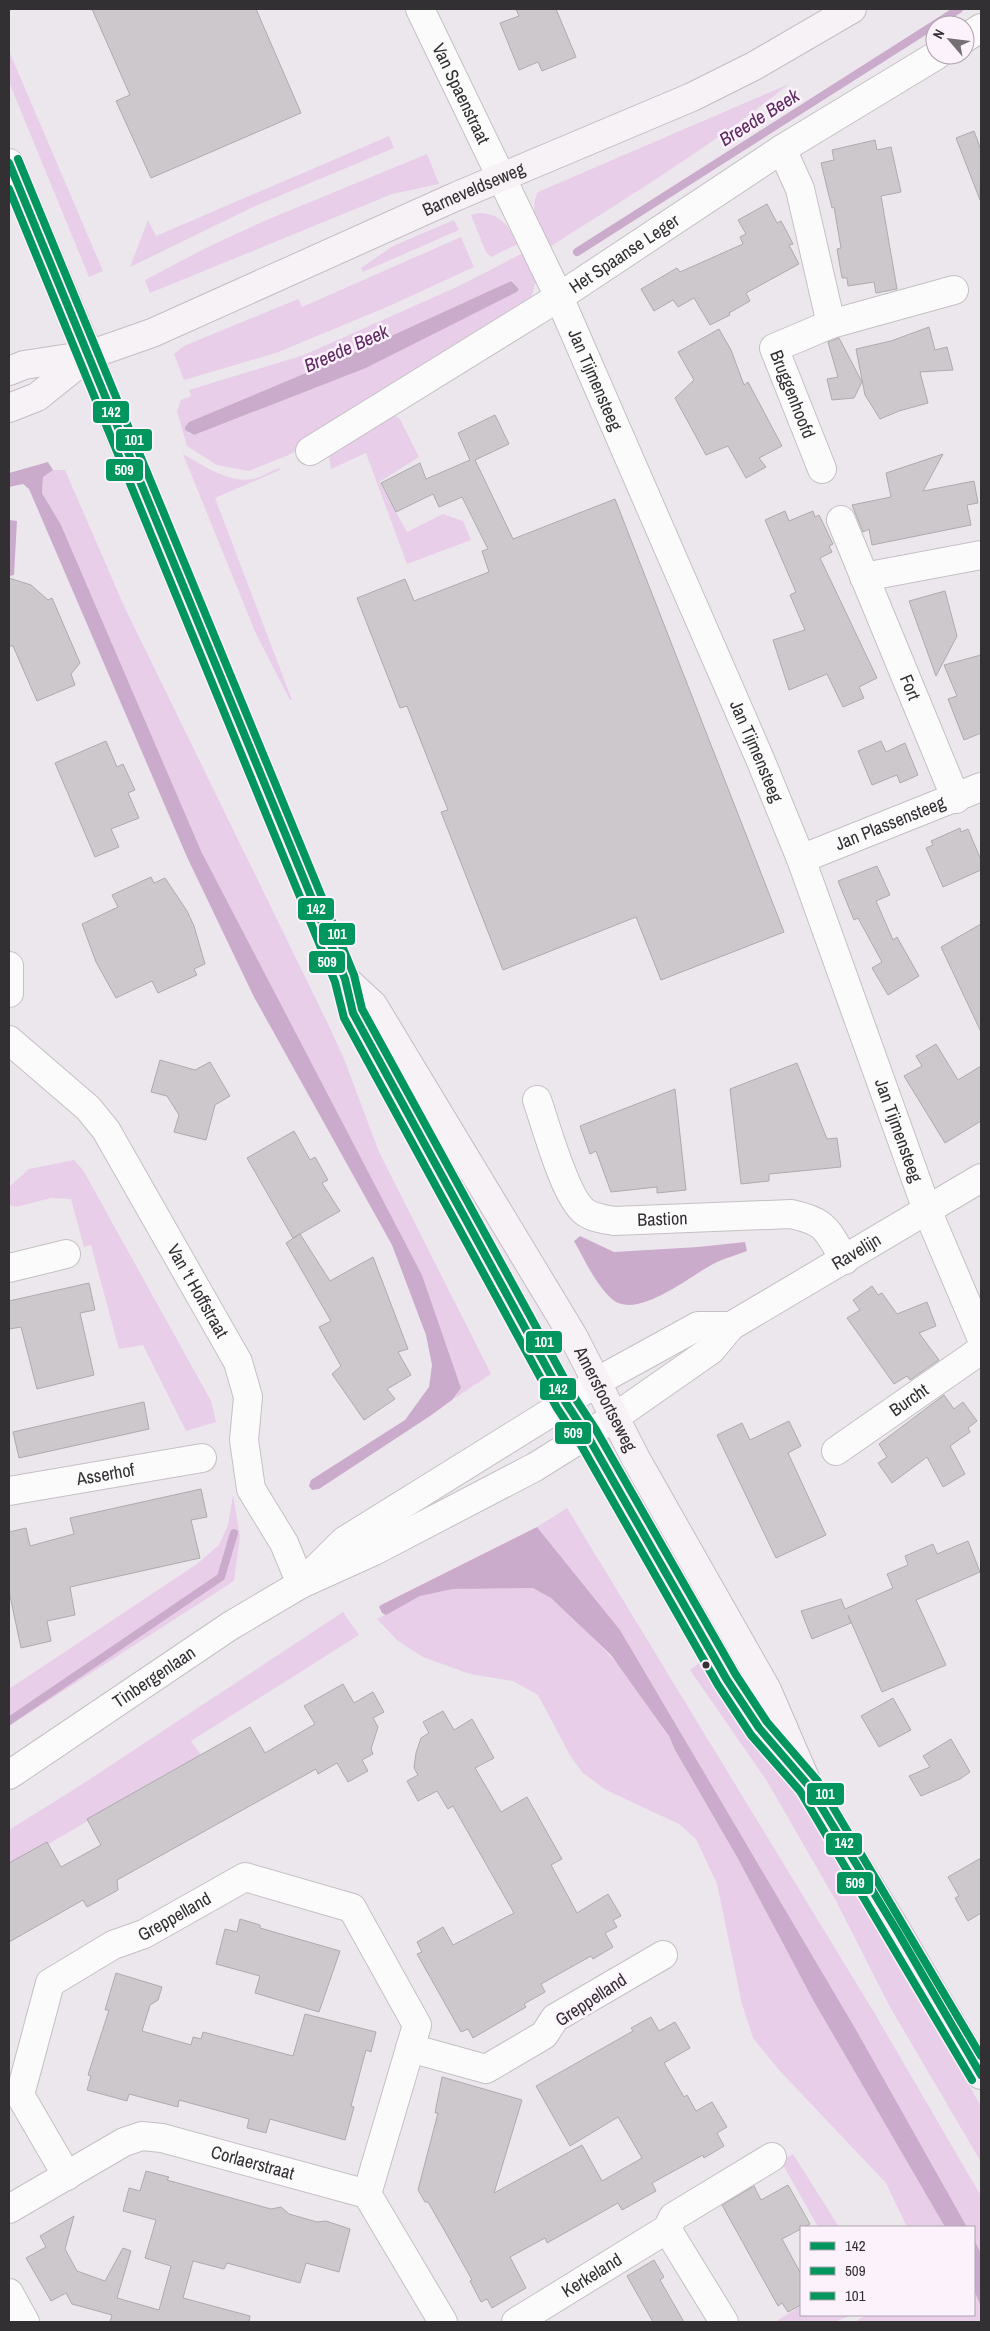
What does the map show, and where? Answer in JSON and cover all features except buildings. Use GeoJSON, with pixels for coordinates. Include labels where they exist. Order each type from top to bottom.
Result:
{"type":"FeatureCollection","features":[{"type":"Feature","properties":{"kind":"main road","name":"Barneveldseweg"},"geometry":{"type":"LineString","coordinates":[[89,355],[152,333],[502,178],[692,97],[754,66],[852,9]]}},
{"type":"Feature","properties":{"kind":"main road"},"geometry":{"type":"LineString","coordinates":[[9,371],[24,365],[89,355]]}},
{"type":"Feature","properties":{"kind":"main road"},"geometry":{"type":"LineString","coordinates":[[9,408],[37,397],[89,355]]}},
{"type":"Feature","properties":{"kind":"main road","name":"Amersfoortseweg"},"geometry":{"type":"LineString","coordinates":[[89,355],[112,415],[345,978],[353,1013],[566,1403],[587,1435],[727,1680],[759,1728],[808,1785]]}},
{"type":"Feature","properties":{"kind":"main road","name":"Amersfoortseweg"},"geometry":{"type":"LineString","coordinates":[[345,978],[373,1005],[573,1336],[598,1381],[643,1472],[767,1690],[808,1785],[898,1931],[981,2075]]}},
{"type":"Feature","properties":{"kind":"street","name":"Van Spaenstraat"},"geometry":{"type":"LineString","coordinates":[[420,9],[502,178]]}},
{"type":"Feature","properties":{"kind":"street","name":"Het Spaanse Leger"},"geometry":{"type":"LineString","coordinates":[[310,451],[559,296],[782,149],[925,62]]}},
{"type":"Feature","properties":{"kind":"street"},"geometry":{"type":"LineString","coordinates":[[782,149],[800,189],[832,324]]}},
{"type":"Feature","properties":{"kind":"street"},"geometry":{"type":"LineString","coordinates":[[9,163],[89,355]]}},
{"type":"Feature","properties":{"kind":"street","name":"Jan Tijmensteeg"},"geometry":{"type":"LineString","coordinates":[[502,178],[559,296],[719,664],[801,859],[928,1210],[981,1337]]}},
{"type":"Feature","properties":{"kind":"street","name":"Bruggenhoofd"},"geometry":{"type":"LineString","coordinates":[[822,469],[774,348],[832,324],[954,290]]}},
{"type":"Feature","properties":{"kind":"street","name":"Fort"},"geometry":{"type":"LineString","coordinates":[[841,520],[956,799]]}},
{"type":"Feature","properties":{"kind":"street"},"geometry":{"type":"LineString","coordinates":[[864,577],[981,555]]}},
{"type":"Feature","properties":{"kind":"street","name":"Jan Plassensteeg"},"geometry":{"type":"LineString","coordinates":[[801,859],[956,799],[981,787]]}},
{"type":"Feature","properties":{"kind":"street"},"geometry":{"type":"LineString","coordinates":[[9,966],[9,993]]}},
{"type":"Feature","properties":{"kind":"street","name":"Van 't Hoffstraat"},"geometry":{"type":"LineString","coordinates":[[9,1040],[88,1108],[106,1130],[238,1362],[248,1397],[244,1440],[251,1489],[284,1543],[302,1584]]}},
{"type":"Feature","properties":{"kind":"street","name":"Bastion"},"geometry":{"type":"LineString","coordinates":[[538,1100],[571,1197],[584,1212],[598,1218],[614,1221],[791,1214],[823,1225],[845,1260]]}},
{"type":"Feature","properties":{"kind":"street","name":"Ravelijn"},"geometry":{"type":"LineString","coordinates":[[587,1435],[711,1350],[731,1326],[981,1178]]}},
{"type":"Feature","properties":{"kind":"street"},"geometry":{"type":"LineString","coordinates":[[9,1268],[66,1254]]}},
{"type":"Feature","properties":{"kind":"street"},"geometry":{"type":"LineString","coordinates":[[598,1381],[698,1326],[731,1326]]}},
{"type":"Feature","properties":{"kind":"street","name":"Burcht"},"geometry":{"type":"LineString","coordinates":[[836,1452],[981,1350]]}},
{"type":"Feature","properties":{"kind":"street","name":"Tinbergenlaan"},"geometry":{"type":"LineString","coordinates":[[302,1584],[344,1541],[566,1403],[598,1381]]}},
{"type":"Feature","properties":{"kind":"street","name":"Tinbergenlaan"},"geometry":{"type":"LineString","coordinates":[[9,1775],[230,1626],[302,1584],[374,1551],[535,1467],[587,1435]]}},
{"type":"Feature","properties":{"kind":"street","name":"Asserhof"},"geometry":{"type":"LineString","coordinates":[[9,1491],[202,1458]]}},
{"type":"Feature","properties":{"kind":"street","name":"Greppelland"},"geometry":{"type":"LineString","coordinates":[[67,2176],[20,2095],[50,1983],[113,1945],[144,1934],[246,1877],[352,1908],[417,2025],[367,2194]]}},
{"type":"Feature","properties":{"kind":"street","name":"Greppelland"},"geometry":{"type":"LineString","coordinates":[[410,2048],[486,2069],[544,2035],[555,2018],[663,1955]]}},
{"type":"Feature","properties":{"kind":"street","name":"Corlaerstraat"},"geometry":{"type":"LineString","coordinates":[[9,2209],[124,2142],[142,2136],[152,2136],[367,2194]]}},
{"type":"Feature","properties":{"kind":"street","name":"Kerkeland"},"geometry":{"type":"LineString","coordinates":[[516,2322],[667,2229],[673,2217],[772,2157]]}},
{"type":"Feature","properties":{"kind":"street"},"geometry":{"type":"LineString","coordinates":[[367,2194],[443,2322]]}},
{"type":"Feature","properties":{"kind":"street"},"geometry":{"type":"LineString","coordinates":[[667,2229],[724,2322]]}},
{"type":"Feature","properties":{"kind":"street"},"geometry":{"type":"LineString","coordinates":[[9,2293],[25,2322]]}},
{"type":"Feature","properties":{"kind":"shaded area"},"geometry":{"type":"Polygon","coordinates":[[[9,51],[103,271],[89,277],[9,82],[9,51]]]}},
{"type":"Feature","properties":{"kind":"shaded area"},"geometry":{"type":"Polygon","coordinates":[[[789,84],[701,149],[548,248],[536,220],[534,207],[538,192],[789,84]]]}},
{"type":"Feature","properties":{"kind":"shaded area"},"geometry":{"type":"Polygon","coordinates":[[[389,136],[394,148],[253,207],[130,267],[148,220],[156,236],[389,136]]]}},
{"type":"Feature","properties":{"kind":"shaded area"},"geometry":{"type":"Polygon","coordinates":[[[427,154],[439,184],[392,194],[150,293],[145,280],[208,247],[264,221],[427,154]]]}},
{"type":"Feature","properties":{"kind":"shaded area"},"geometry":{"type":"Polygon","coordinates":[[[478,213],[492,215],[502,221],[511,231],[518,244],[491,257],[486,252],[471,215],[478,213]]]}},
{"type":"Feature","properties":{"kind":"shaded area"},"geometry":{"type":"Polygon","coordinates":[[[454,220],[459,230],[363,272],[361,268],[393,246],[454,220]]]}},
{"type":"Feature","properties":{"kind":"shaded area"},"geometry":{"type":"Polygon","coordinates":[[[461,237],[474,267],[387,307],[276,353],[184,380],[174,354],[184,346],[298,299],[302,307],[461,237]]]}},
{"type":"Feature","properties":{"kind":"shaded area"},"geometry":{"type":"Polygon","coordinates":[[[523,253],[536,281],[530,302],[289,455],[248,471],[217,465],[187,446],[177,411],[181,400],[191,396],[189,390],[304,355],[459,286],[523,253]],[[511,281],[356,352],[189,422],[188,433],[194,435],[366,368],[517,292],[519,289],[511,281]]]}},
{"type":"Feature","properties":{"kind":"shaded area"},"geometry":{"type":"Polygon","coordinates":[[[511,281],[519,289],[517,292],[366,368],[194,435],[185,430],[189,422],[356,352],[511,281]]]}},
{"type":"Feature","properties":{"kind":"shaded area"},"geometry":{"type":"Polygon","coordinates":[[[394,415],[400,419],[419,457],[379,482],[407,532],[443,514],[463,521],[471,540],[407,564],[366,453],[331,469],[328,451],[394,415]]]}},
{"type":"Feature","properties":{"kind":"shaded area"},"geometry":{"type":"Polygon","coordinates":[[[183,454],[216,472],[235,479],[253,479],[279,468],[280,470],[215,498],[292,700],[290,700],[256,634],[183,454]]]}},
{"type":"Feature","properties":{"kind":"shaded area"},"geometry":{"type":"Polygon","coordinates":[[[48,462],[53,470],[43,477],[42,493],[61,525],[202,853],[422,1275],[461,1388],[452,1400],[430,1416],[319,1489],[312,1490],[309,1486],[311,1480],[405,1420],[429,1387],[432,1365],[426,1335],[392,1245],[254,997],[187,857],[29,489],[23,484],[9,487],[9,473],[48,462]]]}},
{"type":"Feature","properties":{"kind":"shaded area"},"geometry":{"type":"Polygon","coordinates":[[[53,470],[65,470],[124,606],[328,1024],[344,1059],[379,1152],[491,1374],[452,1400],[461,1388],[422,1275],[202,853],[61,525],[42,493],[43,476],[53,470]]]}},
{"type":"Feature","properties":{"kind":"shaded area"},"geometry":{"type":"Polygon","coordinates":[[[9,520],[17,521],[14,575],[9,576],[9,520]]]}},
{"type":"Feature","properties":{"kind":"shaded area"},"geometry":{"type":"Polygon","coordinates":[[[74,1160],[83,1170],[211,1401],[216,1422],[186,1431],[143,1345],[119,1349],[91,1245],[84,1247],[71,1199],[51,1198],[16,1207],[9,1205],[9,1187],[29,1169],[74,1160]]]}},
{"type":"Feature","properties":{"kind":"shaded area"},"geometry":{"type":"Polygon","coordinates":[[[580,1236],[614,1252],[745,1242],[747,1251],[715,1263],[664,1294],[635,1304],[623,1304],[612,1299],[595,1279],[574,1241],[580,1236]]]}},
{"type":"Feature","properties":{"kind":"shaded area"},"geometry":{"type":"Polygon","coordinates":[[[233,1495],[240,1536],[234,1581],[9,1726],[9,1689],[197,1564],[219,1545],[228,1525],[233,1495]]]}},
{"type":"Feature","properties":{"kind":"shaded area"},"geometry":{"type":"Polygon","coordinates":[[[567,1508],[875,2014],[981,2196],[981,2253],[975,2242],[975,2226],[966,2226],[855,2028],[620,1630],[537,1527],[567,1508]]]}},
{"type":"Feature","properties":{"kind":"shaded area"},"geometry":{"type":"Polygon","coordinates":[[[537,1527],[620,1630],[855,2028],[966,2226],[944,2226],[813,2000],[737,1857],[675,1750],[669,1736],[611,1655],[551,1598],[533,1588],[453,1589],[420,1596],[386,1615],[382,1613],[379,1607],[537,1527]]]}},
{"type":"Feature","properties":{"kind":"shaded area"},"geometry":{"type":"Polygon","coordinates":[[[521,1587],[533,1588],[543,1592],[584,1629],[643,1695],[737,1857],[813,2000],[944,2226],[907,2226],[886,2183],[779,2070],[753,2038],[742,2004],[717,1884],[696,1839],[679,1824],[606,1790],[583,1773],[571,1757],[538,1695],[513,1681],[470,1674],[423,1657],[398,1641],[377,1619],[420,1596],[453,1589],[521,1587]]]}},
{"type":"Feature","properties":{"kind":"shaded area"},"geometry":{"type":"Polygon","coordinates":[[[343,1612],[359,1635],[191,1741],[201,1755],[9,1867],[9,1830],[81,1785],[343,1612]]]}},
{"type":"Feature","properties":{"kind":"shaded area"},"geometry":{"type":"Polygon","coordinates":[[[699,1663],[781,1773],[826,1840],[919,1993],[981,2107],[981,2162],[890,2007],[836,1901],[767,1781],[690,1670],[699,1663]]]}},
{"type":"Feature","properties":{"kind":"shaded area"},"geometry":{"type":"Polygon","coordinates":[[[793,2154],[838,2226],[817,2226],[781,2161],[793,2154]]]}},
{"type":"Feature","properties":{"kind":"shaded area"},"geometry":{"type":"Polygon","coordinates":[[[975,2242],[981,2253],[981,2307],[975,2292],[975,2242]]]}},
{"type":"Feature","properties":{"kind":"shaded area"},"geometry":{"type":"Polygon","coordinates":[[[975,2292],[981,2307],[981,2322],[855,2322],[864,2316],[975,2316],[975,2292]]]}},
{"type":"Feature","properties":{"kind":"shaded area"},"geometry":{"type":"Polygon","coordinates":[[[800,2307],[800,2316],[850,2316],[834,2322],[775,2322],[800,2307]]]}},
{"type":"Feature","properties":{"kind":"waterway","name":"Breede Beek"},"geometry":{"type":"LineString","coordinates":[[577,252],[959,9]]}},
{"type":"Feature","properties":{"kind":"waterway"},"geometry":{"type":"LineString","coordinates":[[9,1721],[221,1577],[234,1533]]}},
{"type":"Feature","properties":{"kind":"transit line","name":"101"},"geometry":{"type":"LineString","coordinates":[[18,159],[354,975],[362,1009],[575,1398],[596,1430],[736,1675],[767,1722],[817,1780],[981,2056]]}},
{"type":"Feature","properties":{"kind":"transit line","name":"142"},"geometry":{"type":"LineString","coordinates":[[9,163],[345,979],[353,1013],[566,1403],[587,1435],[727,1680],[759,1728],[808,1785],[897,1931],[981,2075]]}},
{"type":"Feature","properties":{"kind":"transit line","name":"509"},"geometry":{"type":"LineString","coordinates":[[9,189],[335,982],[344,1018],[557,1408],[578,1440],[718,1685],[751,1735],[800,1791],[972,2080]]}}]}
